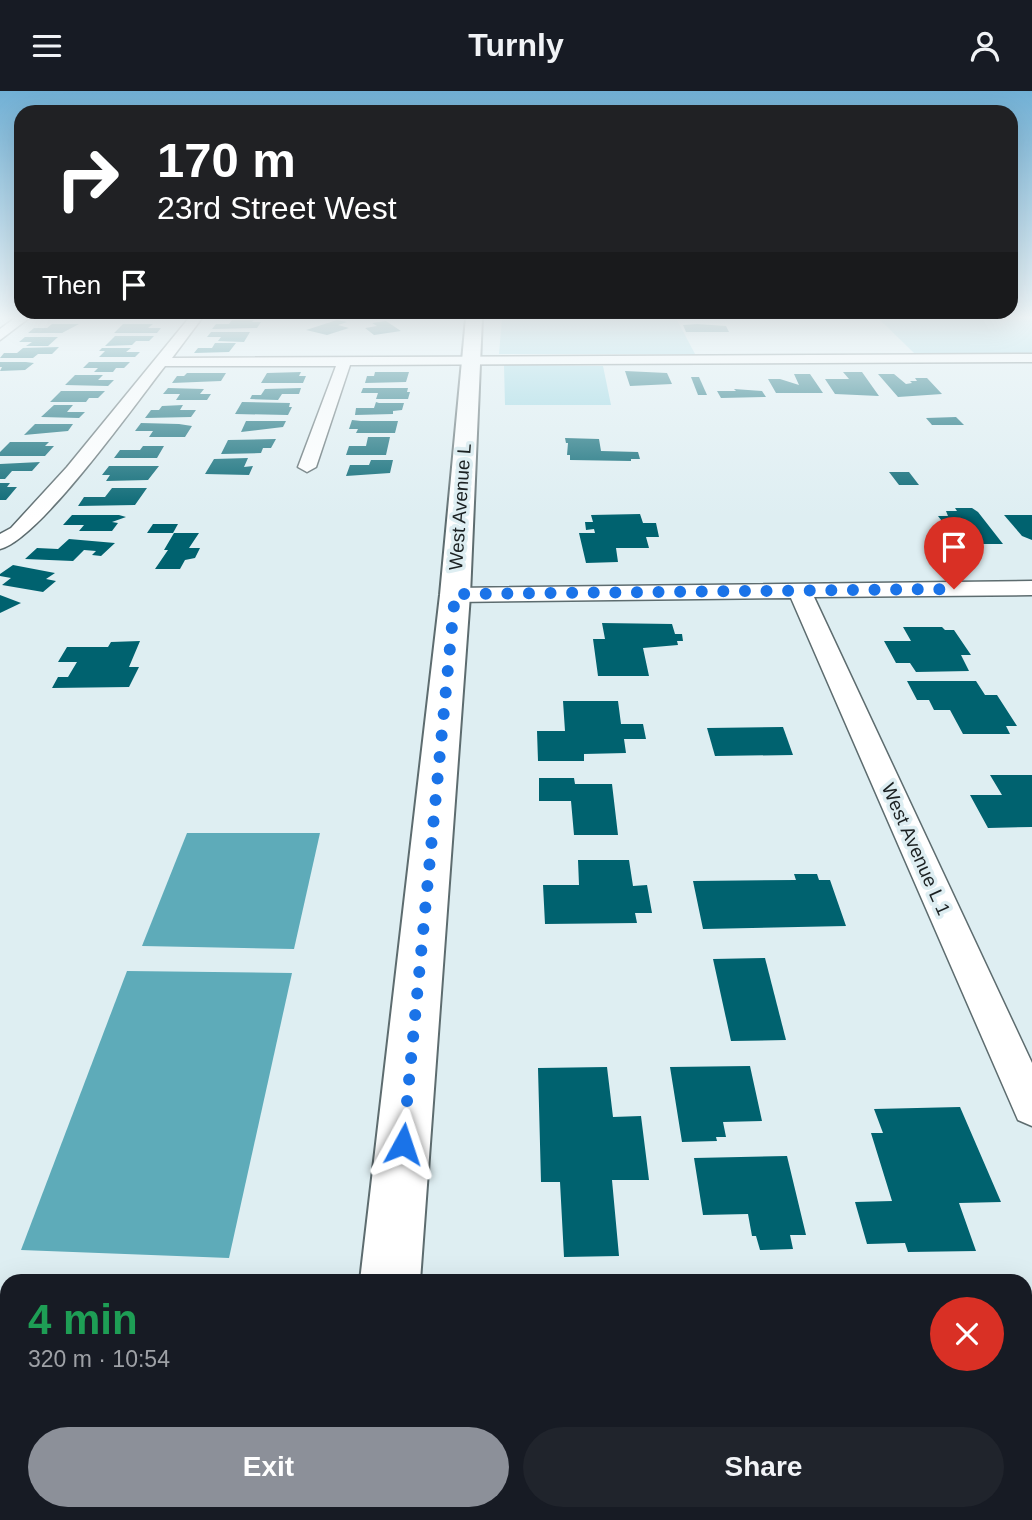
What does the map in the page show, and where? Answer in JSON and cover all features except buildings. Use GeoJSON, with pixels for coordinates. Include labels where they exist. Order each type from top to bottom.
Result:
{"type":"FeatureCollection","features":[{"type":"Feature","properties":{"kind":"main road","name":"West Avenue L"},"geometry":{"type":"LineString","coordinates":[[391,1274],[455,594],[469,385]]}},
{"type":"Feature","properties":{"kind":"street"},"geometry":{"type":"LineString","coordinates":[[0,543],[18,532],[144,385]]}},
{"type":"Feature","properties":{"kind":"street"},"geometry":{"type":"LineString","coordinates":[[307,467],[336,385]]}},
{"type":"Feature","properties":{"kind":"street"},"geometry":{"type":"LineString","coordinates":[[455,594],[1032,588]]}},
{"type":"Feature","properties":{"kind":"street","name":"West Avenue L 1"},"geometry":{"type":"LineString","coordinates":[[799,590],[1032,1107]]}},
{"type":"Feature","properties":{"kind":"shaded area"},"geometry":{"type":"Polygon","coordinates":[[[504,385],[607,385],[611,405],[505,405],[504,385]]]}},
{"type":"Feature","properties":{"kind":"shaded area"},"geometry":{"type":"Polygon","coordinates":[[[187,833],[320,833],[294,949],[142,946],[187,833]]]}},
{"type":"Feature","properties":{"kind":"shaded area"},"geometry":{"type":"Polygon","coordinates":[[[127,971],[292,973],[229,1258],[21,1250],[127,971]]]}},
{"type":"Feature","properties":{"kind":"route"},"geometry":{"type":"LineString","coordinates":[[403,1144],[455,594],[954,589]]}}]}
